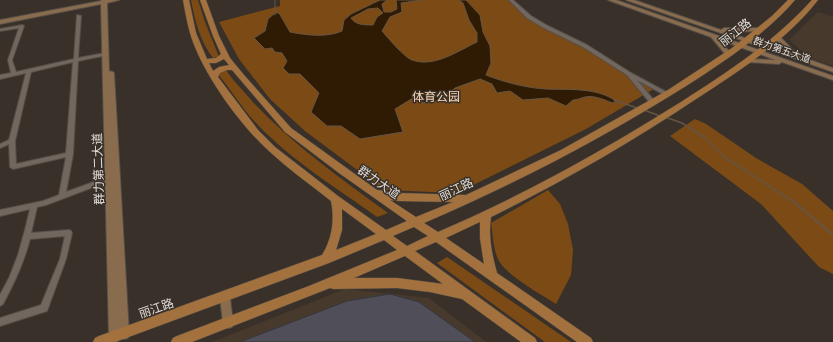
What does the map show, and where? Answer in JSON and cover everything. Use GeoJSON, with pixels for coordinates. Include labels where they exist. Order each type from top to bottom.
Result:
{"type":"FeatureCollection","features":[{"type":"Feature","properties":{"kind":"main road"},"geometry":{"type":"LineString","coordinates":[[186,0],[193,33],[204,60],[214,78],[255,132],[272,149],[335,198],[531,342]]}},
{"type":"Feature","properties":{"kind":"main road","name":"群力大道"},"geometry":{"type":"LineString","coordinates":[[204,0],[209,20],[225,54],[235,68],[288,130],[374,194],[587,342]]}},
{"type":"Feature","properties":{"kind":"main road","name":"群力第五大道"},"geometry":{"type":"LineString","coordinates":[[612,0],[833,78]]}},
{"type":"Feature","properties":{"kind":"main road","name":"群力第五大道"},"geometry":{"type":"LineString","coordinates":[[629,0],[833,70]]}},
{"type":"Feature","properties":{"kind":"main road","name":"丽江路"},"geometry":{"type":"LineString","coordinates":[[99,342],[225,298],[386,235],[571,150],[653,103],[740,46],[792,0]]}},
{"type":"Feature","properties":{"kind":"main road"},"geometry":{"type":"LineString","coordinates":[[177,342],[323,285],[437,238],[588,162],[670,114],[748,61],[767,47],[815,0]]}},
{"type":"Feature","properties":{"kind":"main road"},"geometry":{"type":"LineString","coordinates":[[0,18],[107,1]]}},
{"type":"Feature","properties":{"kind":"main road"},"geometry":{"type":"LineString","coordinates":[[0,22],[107,1]]}},
{"type":"Feature","properties":{"kind":"main road","name":"群力第二大道"},"geometry":{"type":"LineString","coordinates":[[107,1],[105,54],[119,335]]}},
{"type":"Feature","properties":{"kind":"main road","name":"群力第二大道"},"geometry":{"type":"LineString","coordinates":[[107,1],[119,335]]}},
{"type":"Feature","properties":{"kind":"main road"},"geometry":{"type":"LineString","coordinates":[[719,31],[759,29]]}},
{"type":"Feature","properties":{"kind":"main road"},"geometry":{"type":"LineString","coordinates":[[713,36],[728,54]]}},
{"type":"Feature","properties":{"kind":"main road"},"geometry":{"type":"LineString","coordinates":[[777,37],[798,58]]}},
{"type":"Feature","properties":{"kind":"main road"},"geometry":{"type":"LineString","coordinates":[[204,60],[218,60],[223,58],[225,54]]}},
{"type":"Feature","properties":{"kind":"main road"},"geometry":{"type":"LineString","coordinates":[[748,61],[787,62]]}},
{"type":"Feature","properties":{"kind":"main road"},"geometry":{"type":"LineString","coordinates":[[214,78],[215,73],[219,70],[235,68]]}},
{"type":"Feature","properties":{"kind":"main road"},"geometry":{"type":"LineString","coordinates":[[374,194],[427,198],[468,198]]}},
{"type":"Feature","properties":{"kind":"main road"},"geometry":{"type":"LineString","coordinates":[[324,260],[333,247],[335,236],[338,208],[335,198]]}},
{"type":"Feature","properties":{"kind":"main road"},"geometry":{"type":"LineString","coordinates":[[486,214],[484,227],[486,249],[492,277]]}},
{"type":"Feature","properties":{"kind":"main road"},"geometry":{"type":"LineString","coordinates":[[323,285],[366,282],[424,285],[469,296]]}},
{"type":"Feature","properties":{"kind":"main road"},"geometry":{"type":"LineString","coordinates":[[225,298],[228,323]]}},
{"type":"Feature","properties":{"kind":"street"},"geometry":{"type":"LineString","coordinates":[[511,0],[529,17],[546,28],[586,46],[629,74],[667,94]]}},
{"type":"Feature","properties":{"kind":"street"},"geometry":{"type":"LineString","coordinates":[[62,196],[70,154],[79,16]]}},
{"type":"Feature","properties":{"kind":"street"},"geometry":{"type":"LineString","coordinates":[[0,30],[22,26],[10,60],[14,74]]}},
{"type":"Feature","properties":{"kind":"street"},"geometry":{"type":"LineString","coordinates":[[0,77],[105,54]]}},
{"type":"Feature","properties":{"kind":"street"},"geometry":{"type":"LineString","coordinates":[[29,70],[12,141],[14,167],[70,154]]}},
{"type":"Feature","properties":{"kind":"street"},"geometry":{"type":"LineString","coordinates":[[629,74],[653,103]]}},
{"type":"Feature","properties":{"kind":"street"},"geometry":{"type":"LineString","coordinates":[[0,146],[12,141]]}},
{"type":"Feature","properties":{"kind":"street"},"geometry":{"type":"LineString","coordinates":[[0,213],[34,205],[110,178]]}},
{"type":"Feature","properties":{"kind":"street"},"geometry":{"type":"LineString","coordinates":[[0,302],[10,286],[28,236],[34,205]]}},
{"type":"Feature","properties":{"kind":"street"},"geometry":{"type":"LineString","coordinates":[[0,322],[44,308],[63,259],[69,233],[28,236]]}},
{"type":"Feature","properties":{"kind":"shaded area"},"geometry":{"type":"Polygon","coordinates":[[[380,0],[387,0],[382,4],[384,12],[391,12],[397,9],[396,0],[422,0],[401,3],[402,12],[390,17],[382,31],[396,47],[412,60],[429,62],[454,54],[477,42],[477,33],[469,20],[463,3],[459,0],[466,0],[480,15],[483,32],[490,46],[491,63],[486,75],[523,86],[546,89],[591,91],[600,93],[616,101],[613,103],[599,98],[585,97],[573,100],[566,106],[548,98],[523,100],[510,91],[497,93],[492,84],[480,79],[455,88],[449,93],[443,93],[440,100],[430,103],[413,98],[395,109],[403,132],[360,139],[341,126],[327,126],[311,112],[319,93],[300,74],[289,74],[283,68],[287,61],[282,53],[275,52],[272,48],[265,49],[254,38],[265,31],[268,19],[275,13],[279,13],[290,32],[316,35],[330,35],[342,31],[344,20],[351,14],[380,0]],[[378,8],[368,9],[351,18],[355,22],[364,25],[373,25],[377,17],[383,13],[378,8]]]}},
{"type":"Feature","properties":{"kind":"shaded area"},"geometry":{"type":"Polygon","coordinates":[[[818,12],[833,17],[833,66],[810,58],[789,40],[818,12]]]}},
{"type":"Feature","properties":{"kind":"shaded area"},"geometry":{"type":"Polygon","coordinates":[[[345,289],[429,298],[486,342],[212,342],[345,289]]]}},
{"type":"Feature","properties":{"kind":"green space"},"geometry":{"type":"Polygon","coordinates":[[[191,0],[198,0],[219,57],[213,58],[201,38],[191,0]]]}},
{"type":"Feature","properties":{"kind":"green space","name":"体育公园"},"geometry":{"type":"Polygon","coordinates":[[[280,0],[512,0],[529,18],[547,29],[588,49],[657,87],[586,129],[457,193],[384,190],[305,131],[270,99],[239,59],[219,22],[280,6],[280,0]]]}},
{"type":"Feature","properties":{"kind":"green space"},"geometry":{"type":"Polygon","coordinates":[[[226,70],[251,100],[283,131],[317,160],[388,213],[377,217],[315,174],[271,138],[247,113],[218,74],[218,72],[226,70]]]}},
{"type":"Feature","properties":{"kind":"green space"},"geometry":{"type":"Polygon","coordinates":[[[695,119],[706,124],[756,158],[802,184],[833,211],[833,274],[819,267],[761,204],[670,136],[695,119]]]}},
{"type":"Feature","properties":{"kind":"green space"},"geometry":{"type":"Polygon","coordinates":[[[548,190],[560,204],[568,224],[573,250],[571,275],[556,304],[515,278],[502,265],[495,250],[491,223],[548,190]]]}},
{"type":"Feature","properties":{"kind":"green space"},"geometry":{"type":"Polygon","coordinates":[[[447,257],[571,342],[545,342],[437,263],[447,257]]]}},
{"type":"Feature","properties":{"kind":"building"},"geometry":{"type":"Polygon","coordinates":[[[390,294],[419,302],[475,342],[240,342],[347,301],[390,294]]]}},
{"type":"Feature","properties":{"kind":"waterway"},"geometry":{"type":"LineString","coordinates":[[275,0],[275,15]]}},
{"type":"Feature","properties":{"kind":"waterway"},"geometry":{"type":"LineString","coordinates":[[614,100],[637,108]]}},
{"type":"Feature","properties":{"kind":"waterway"},"geometry":{"type":"LineString","coordinates":[[644,110],[660,116]]}},
{"type":"Feature","properties":{"kind":"waterway"},"geometry":{"type":"LineString","coordinates":[[665,117],[682,123],[705,138],[724,157],[794,202]]}},
{"type":"Feature","properties":{"kind":"waterway"},"geometry":{"type":"LineString","coordinates":[[793,201],[833,235]]}}]}
